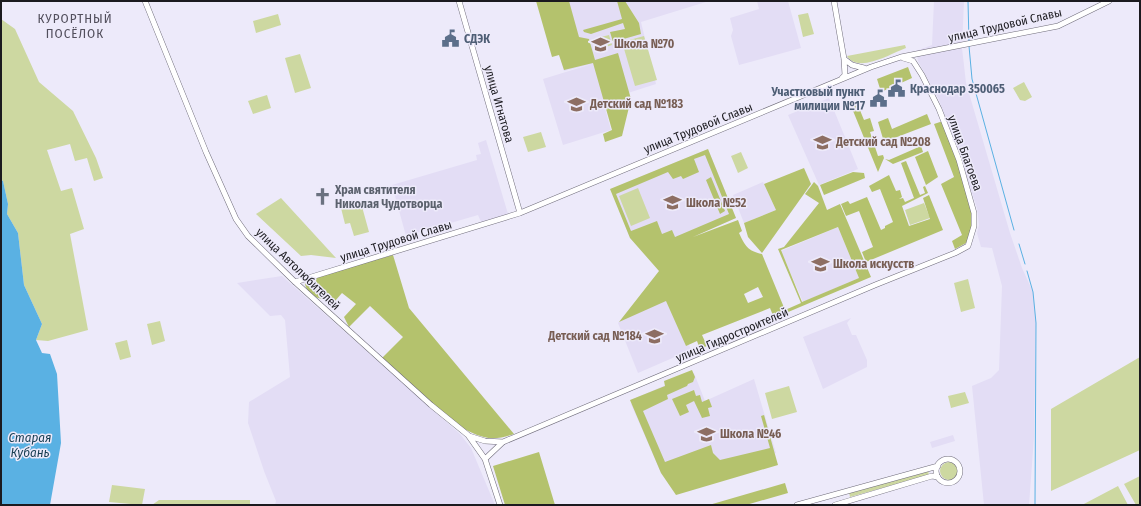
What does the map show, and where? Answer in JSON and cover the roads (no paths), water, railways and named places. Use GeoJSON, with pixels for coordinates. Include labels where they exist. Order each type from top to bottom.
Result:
{"type":"FeatureCollection","features":[{"type":"Feature","properties":{"kind":"street","name":"улица Автолюбителей"},"geometry":{"type":"LineString","coordinates":[[145,1],[203,145],[236,219],[248,236],[294,282],[430,405],[468,435],[485,459],[500,505]]}},
{"type":"Feature","properties":{"kind":"street","name":"улица Игнатова"},"geometry":{"type":"LineString","coordinates":[[459,1],[520,213]]}},
{"type":"Feature","properties":{"kind":"street"},"geometry":{"type":"LineString","coordinates":[[834,1],[844,59],[845,74],[836,81]]}},
{"type":"Feature","properties":{"kind":"street","name":"улица Трудовой Славы"},"geometry":{"type":"LineString","coordinates":[[294,282],[520,213],[871,67],[901,57],[1058,26],[1110,1]]}},
{"type":"Feature","properties":{"kind":"street","name":"улица Благоева"},"geometry":{"type":"LineString","coordinates":[[901,57],[913,61],[922,75],[939,109],[958,160],[974,213],[974,226],[968,246]]}},
{"type":"Feature","properties":{"kind":"street"},"geometry":{"type":"LineString","coordinates":[[844,59],[858,68],[871,67]]}},
{"type":"Feature","properties":{"kind":"street","name":"улица Гидростроителей"},"geometry":{"type":"LineString","coordinates":[[485,459],[503,442],[875,285],[955,253],[968,246]]}},
{"type":"Feature","properties":{"kind":"street","name":"улица Гидростроителей"},"geometry":{"type":"LineString","coordinates":[[468,435],[485,441],[503,442]]}},
{"type":"Feature","properties":{"kind":"street"},"geometry":{"type":"LineString","coordinates":[[797,505],[938,466],[943,460],[951,460],[958,464],[960,471],[957,479],[950,483],[942,481],[938,477],[932,476],[835,505]]}},
{"type":"Feature","properties":{"kind":"street"},"geometry":{"type":"LineString","coordinates":[[938,466],[938,477]]}},
{"type":"Feature","properties":{"kind":"street"},"geometry":{"type":"LineString","coordinates":[[847,491],[848,498],[850,500]]}},
{"type":"Feature","properties":{"kind":"street"},"geometry":{"type":"LineString","coordinates":[[841,492],[844,495],[844,502]]}},
{"type":"Feature","properties":{"kind":"water","name":"Старая Кубань"},"geometry":{"type":"Polygon","coordinates":[[[1,180],[3,181],[8,204],[7,214],[18,233],[24,285],[42,324],[36,340],[42,353],[50,354],[57,374],[61,443],[50,505],[1,505],[1,180]]]}},
{"type":"Feature","properties":{"kind":"waterway"},"geometry":{"type":"LineString","coordinates":[[968,1],[969,42]]}},
{"type":"Feature","properties":{"kind":"waterway"},"geometry":{"type":"LineString","coordinates":[[969,46],[972,79],[1014,230]]}},
{"type":"Feature","properties":{"kind":"waterway"},"geometry":{"type":"LineString","coordinates":[[1019,244],[1025,264]]}},
{"type":"Feature","properties":{"kind":"waterway"},"geometry":{"type":"LineString","coordinates":[[1027,271],[1033,292],[1036,323],[1035,505]]}},
{"type":"Feature","properties":{"kind":"place","name":"СДЭК"},"geometry":{"type":"Point","coordinates":[451,39]}},
{"type":"Feature","properties":{"kind":"place","name":"Школа №70"},"geometry":{"type":"Point","coordinates":[601,44]}},
{"type":"Feature","properties":{"kind":"place","name":"Краснодар 350065"},"geometry":{"type":"Point","coordinates":[897,89]}},
{"type":"Feature","properties":{"kind":"place","name":"Участковый пункт милиции №17"},"geometry":{"type":"Point","coordinates":[878,99]}},
{"type":"Feature","properties":{"kind":"place","name":"Детский сад №183"},"geometry":{"type":"Point","coordinates":[577,104]}},
{"type":"Feature","properties":{"kind":"place","name":"Детский сад №208"},"geometry":{"type":"Point","coordinates":[823,142]}},
{"type":"Feature","properties":{"kind":"place","name":"Храм святителя Николая Чудотворца"},"geometry":{"type":"Point","coordinates":[322,197]}},
{"type":"Feature","properties":{"kind":"place","name":"Школа №52"},"geometry":{"type":"Point","coordinates":[673,203]}},
{"type":"Feature","properties":{"kind":"place","name":"Школа искусств"},"geometry":{"type":"Point","coordinates":[820,264]}},
{"type":"Feature","properties":{"kind":"place","name":"Детский сад №184"},"geometry":{"type":"Point","coordinates":[655,336]}},
{"type":"Feature","properties":{"kind":"place","name":"Школа №46"},"geometry":{"type":"Point","coordinates":[707,434]}},
{"type":"Feature","properties":{"kind":"district","name":"КУРОРТНЫЙ ПОСЁЛОК"},"geometry":{"type":"Point","coordinates":[75,26]}}]}
